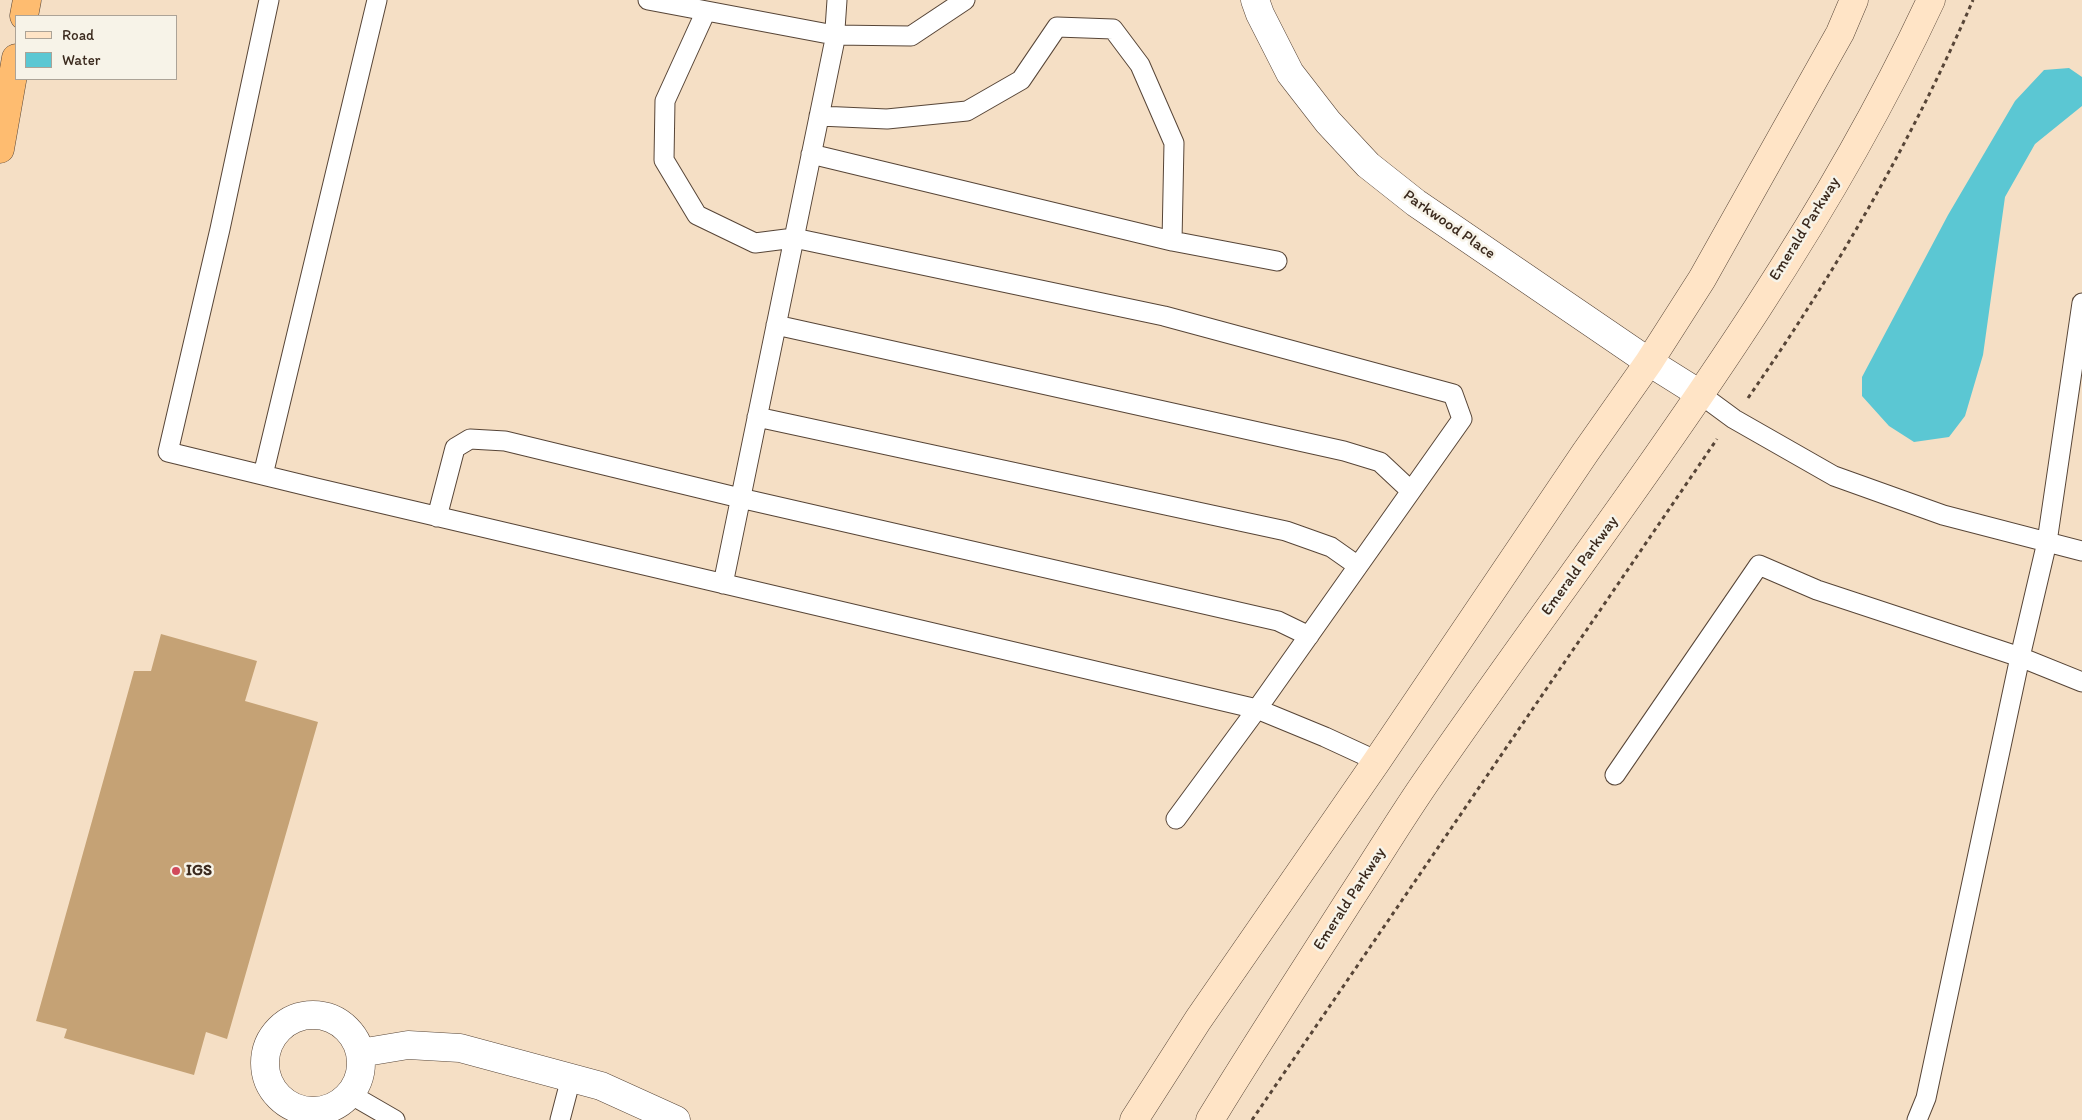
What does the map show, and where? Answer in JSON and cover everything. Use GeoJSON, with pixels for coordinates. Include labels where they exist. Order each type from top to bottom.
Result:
{"type":"FeatureCollection","features":[{"type":"Feature","properties":{"kind":"highway"},"geometry":{"type":"LineString","coordinates":[[24,15],[27,0]]}},
{"type":"Feature","properties":{"kind":"highway"},"geometry":{"type":"LineString","coordinates":[[0,149],[15,64]]}},
{"type":"Feature","properties":{"kind":"main road"},"geometry":{"type":"LineString","coordinates":[[1134,1120],[1198,1020],[1377,761],[1585,453],[1650,362],[1702,279],[1840,33],[1854,0]]}},
{"type":"Feature","properties":{"kind":"main road","name":"Emerald Parkway"},"geometry":{"type":"LineString","coordinates":[[1210,1120],[1259,1040],[1429,777],[1636,488],[1700,394],[1829,194],[1903,61],[1931,0]]}},
{"type":"Feature","properties":{"kind":"street","name":"Parkwood Place"},"geometry":{"type":"LineString","coordinates":[[1255,0],[1260,14],[1290,73],[1328,122],[1368,165],[1416,203],[1700,394]]}},
{"type":"Feature","properties":{"kind":"street"},"geometry":{"type":"LineString","coordinates":[[310,1015],[338,1022],[346,1028],[359,1049],[361,1065],[356,1084],[350,1094],[334,1107],[304,1111],[280,1100],[268,1082],[264,1063],[266,1049],[275,1033],[292,1020],[310,1015]]}},
{"type":"Feature","properties":{"kind":"street"},"geometry":{"type":"LineString","coordinates":[[360,1053],[408,1045],[460,1048],[601,1086],[676,1120]]}},
{"type":"Feature","properties":{"kind":"lane"},"geometry":{"type":"LineString","coordinates":[[269,0],[222,220],[168,452],[1257,710],[1325,737],[1377,761]]}},
{"type":"Feature","properties":{"kind":"lane"},"geometry":{"type":"LineString","coordinates":[[263,475],[377,0]]}},
{"type":"Feature","properties":{"kind":"lane"},"geometry":{"type":"LineString","coordinates":[[648,0],[834,35],[911,36],[965,0]]}},
{"type":"Feature","properties":{"kind":"lane"},"geometry":{"type":"LineString","coordinates":[[723,584],[819,116],[834,35],[837,0]]}},
{"type":"Feature","properties":{"kind":"lane"},"geometry":{"type":"LineString","coordinates":[[706,11],[665,100],[664,160],[697,215],[755,243],[794,238],[1164,316],[1452,394],[1462,419],[1257,710],[1176,819]]}},
{"type":"Feature","properties":{"kind":"lane"},"geometry":{"type":"LineString","coordinates":[[819,116],[887,118],[967,111],[1021,80],[1057,27],[1113,29],[1140,65],[1174,143],[1172,241]]}},
{"type":"Feature","properties":{"kind":"lane"},"geometry":{"type":"LineString","coordinates":[[811,154],[1172,241],[1277,261]]}},
{"type":"Feature","properties":{"kind":"lane"},"geometry":{"type":"LineString","coordinates":[[1916,1120],[1926,1098],[2020,657],[2047,542],[2082,303]]}},
{"type":"Feature","properties":{"kind":"lane"},"geometry":{"type":"LineString","coordinates":[[776,325],[1344,451],[1380,462],[1411,491]]}},
{"type":"Feature","properties":{"kind":"lane"},"geometry":{"type":"LineString","coordinates":[[1700,394],[1734,418],[1834,476],[1943,516],[2082,551]]}},
{"type":"Feature","properties":{"kind":"lane"},"geometry":{"type":"LineString","coordinates":[[757,417],[1286,531],[1332,547],[1358,566]]}},
{"type":"Feature","properties":{"kind":"lane"},"geometry":{"type":"LineString","coordinates":[[437,517],[455,448],[470,439],[505,440],[740,498],[1278,621],[1309,636]]}},
{"type":"Feature","properties":{"kind":"lane"},"geometry":{"type":"LineString","coordinates":[[1615,775],[1759,565],[1817,590],[2020,657],[2082,682]]}},
{"type":"Feature","properties":{"kind":"lane"},"geometry":{"type":"LineString","coordinates":[[560,1120],[571,1078]]}},
{"type":"Feature","properties":{"kind":"lane"},"geometry":{"type":"LineString","coordinates":[[350,1094],[395,1120]]}},
{"type":"Feature","properties":{"kind":"path"},"geometry":{"type":"LineString","coordinates":[[1252,1120],[1666,515],[1708,450],[1734,418],[1773,362],[1851,240],[1910,133],[1973,0]]}},
{"type":"Feature","properties":{"kind":"water"},"geometry":{"type":"Polygon","coordinates":[[[2069,68],[2082,77],[2082,106],[2035,144],[2005,197],[1983,355],[1965,416],[1949,437],[1914,442],[1889,426],[1862,396],[1862,377],[1948,215],[2015,101],[2044,70],[2069,68]]]}},
{"type":"Feature","properties":{"kind":"building","name":"IGS"},"geometry":{"type":"Polygon","coordinates":[[[161,634],[257,661],[245,701],[318,722],[227,1039],[206,1032],[194,1075],[64,1038],[67,1029],[36,1021],[134,671],[151,671],[161,634]]]}},
{"type":"Feature","properties":{"kind":"place","name":"IGS"},"geometry":{"type":"Point","coordinates":[176,871]}}]}
